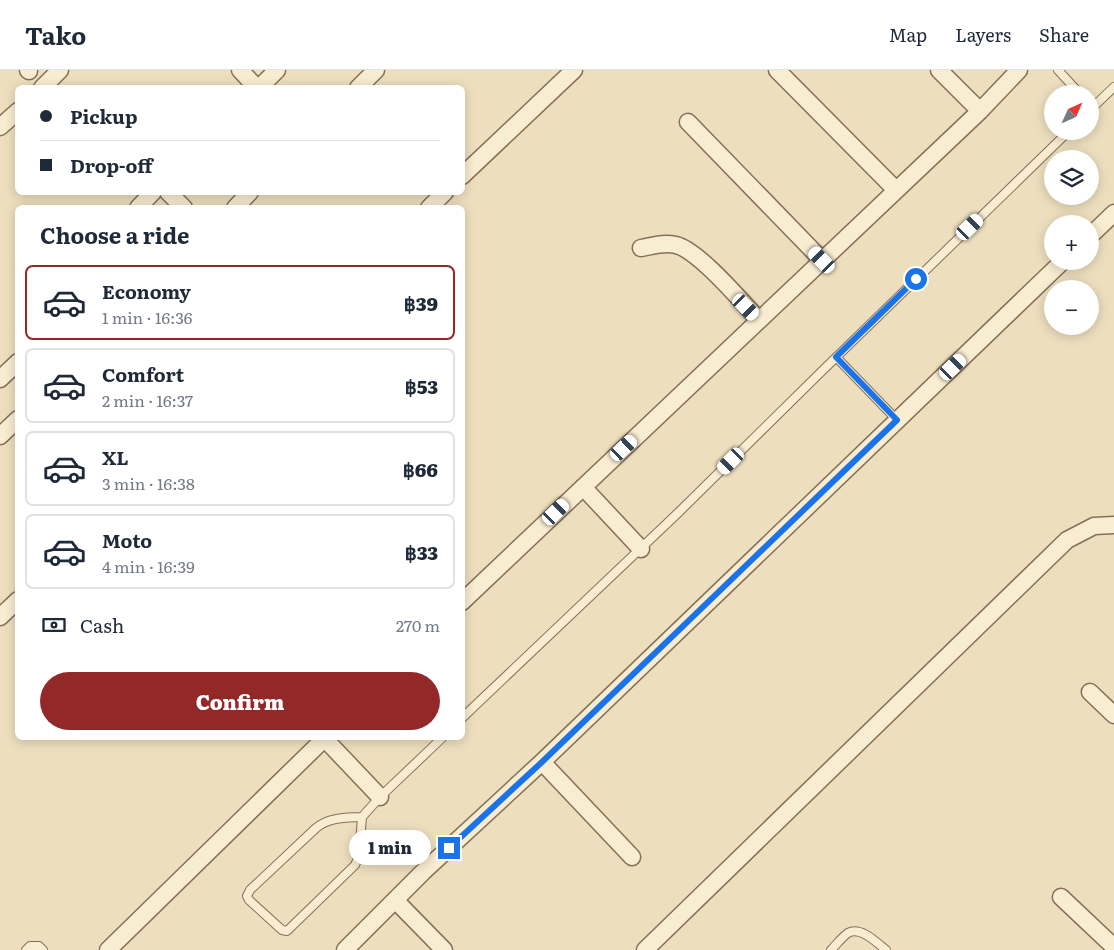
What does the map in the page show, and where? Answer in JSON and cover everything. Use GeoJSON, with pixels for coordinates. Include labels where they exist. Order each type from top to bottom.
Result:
{"type":"FeatureCollection","features":[{"type":"Feature","properties":{"kind":"street"},"geometry":{"type":"LineString","coordinates":[[45,85],[60,70]]}},
{"type":"Feature","properties":{"kind":"street"},"geometry":{"type":"LineString","coordinates":[[240,70],[255,85]]}},
{"type":"Feature","properties":{"kind":"street"},"geometry":{"type":"LineString","coordinates":[[261,85],[277,70]]}},
{"type":"Feature","properties":{"kind":"street"},"geometry":{"type":"LineString","coordinates":[[361,85],[376,70]]}},
{"type":"Feature","properties":{"kind":"street"},"geometry":{"type":"LineString","coordinates":[[465,173],[574,70]]}},
{"type":"Feature","properties":{"kind":"street"},"geometry":{"type":"LineString","coordinates":[[777,70],[896,190]]}},
{"type":"Feature","properties":{"kind":"street"},"geometry":{"type":"LineString","coordinates":[[939,70],[980,111]]}},
{"type":"Feature","properties":{"kind":"street"},"geometry":{"type":"LineString","coordinates":[[465,599],[980,111],[1019,70]]}},
{"type":"Feature","properties":{"kind":"street"},"geometry":{"type":"LineString","coordinates":[[0,127],[15,114]]}},
{"type":"Feature","properties":{"kind":"street"},"geometry":{"type":"LineString","coordinates":[[688,122],[822,260]]}},
{"type":"Feature","properties":{"kind":"street"},"geometry":{"type":"LineString","coordinates":[[141,205],[150,195]]}},
{"type":"Feature","properties":{"kind":"street"},"geometry":{"type":"LineString","coordinates":[[171,195],[181,205]]}},
{"type":"Feature","properties":{"kind":"street"},"geometry":{"type":"LineString","coordinates":[[238,205],[247,195]]}},
{"type":"Feature","properties":{"kind":"street"},"geometry":{"type":"LineString","coordinates":[[432,205],[442,195]]}},
{"type":"Feature","properties":{"kind":"street"},"geometry":{"type":"LineString","coordinates":[[1099,227],[1114,213]]}},
{"type":"Feature","properties":{"kind":"street"},"geometry":{"type":"LineString","coordinates":[[641,248],[662,243],[678,245],[695,254],[759,320]]}},
{"type":"Feature","properties":{"kind":"street"},"geometry":{"type":"LineString","coordinates":[[345,950],[423,872],[542,762],[1054,270]]}},
{"type":"Feature","properties":{"kind":"street"},"geometry":{"type":"LineString","coordinates":[[0,379],[15,365]]}},
{"type":"Feature","properties":{"kind":"street"},"geometry":{"type":"LineString","coordinates":[[0,436],[15,422]]}},
{"type":"Feature","properties":{"kind":"street"},"geometry":{"type":"LineString","coordinates":[[583,487],[641,549]]}},
{"type":"Feature","properties":{"kind":"street"},"geometry":{"type":"LineString","coordinates":[[645,950],[1067,540],[1094,526],[1114,525]]}},
{"type":"Feature","properties":{"kind":"street"},"geometry":{"type":"LineString","coordinates":[[0,617],[15,603]]}},
{"type":"Feature","properties":{"kind":"street"},"geometry":{"type":"LineString","coordinates":[[1090,692],[1114,715]]}},
{"type":"Feature","properties":{"kind":"street"},"geometry":{"type":"LineString","coordinates":[[108,950],[322,740]]}},
{"type":"Feature","properties":{"kind":"street"},"geometry":{"type":"LineString","coordinates":[[326,740],[380,797]]}},
{"type":"Feature","properties":{"kind":"street"},"geometry":{"type":"LineString","coordinates":[[542,762],[632,857]]}},
{"type":"Feature","properties":{"kind":"street"},"geometry":{"type":"LineString","coordinates":[[1061,897],[1114,947]]}},
{"type":"Feature","properties":{"kind":"street"},"geometry":{"type":"LineString","coordinates":[[396,901],[444,950]]}},
{"type":"Feature","properties":{"kind":"lane"},"geometry":{"type":"LineString","coordinates":[[1058,70],[1072,85]]}},
{"type":"Feature","properties":{"kind":"lane"},"geometry":{"type":"LineString","coordinates":[[1099,100],[1114,87]]}},
{"type":"Feature","properties":{"kind":"lane"},"geometry":{"type":"LineString","coordinates":[[465,715],[641,549],[1059,140]]}},
{"type":"Feature","properties":{"kind":"lane"},"geometry":{"type":"LineString","coordinates":[[836,357],[897,420]]}},
{"type":"Feature","properties":{"kind":"lane"},"geometry":{"type":"LineString","coordinates":[[362,817],[322,822],[250,890],[247,896],[249,900],[282,930],[287,931],[355,865],[359,856],[362,817],[380,797],[440,740]]}},
{"type":"Feature","properties":{"kind":"lane"},"geometry":{"type":"LineString","coordinates":[[831,950],[848,933],[854,932],[868,936],[886,950]]}},
{"type":"Feature","properties":{"kind":"lane"},"geometry":{"type":"LineString","coordinates":[[26,950],[30,946],[39,946],[43,950]]}},
{"type":"Feature","properties":{"kind":"route"},"geometry":{"type":"LineString","coordinates":[[449,848],[542,762],[897,420],[836,357],[916,279]]}}]}
